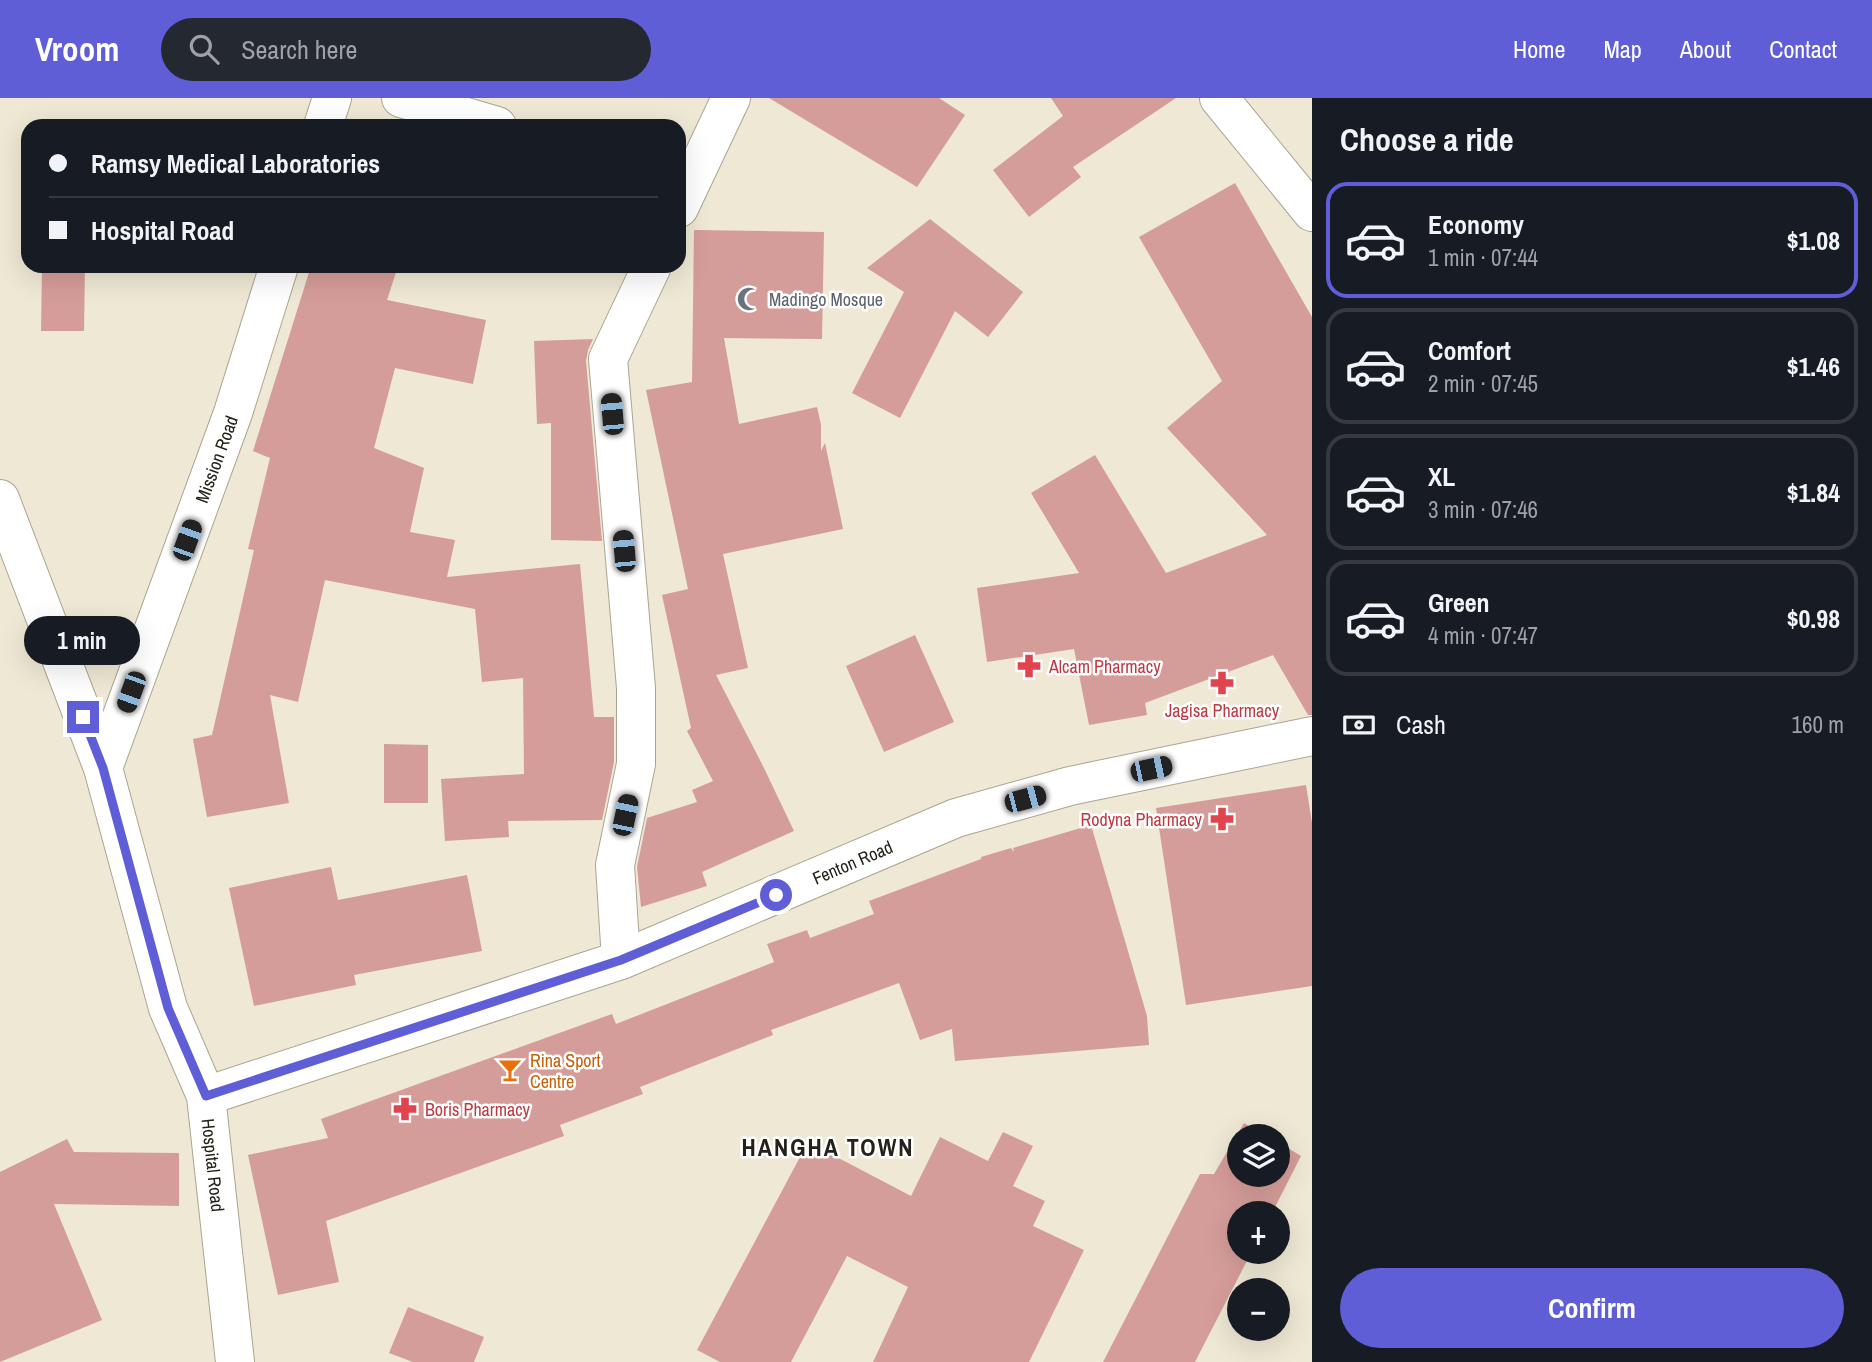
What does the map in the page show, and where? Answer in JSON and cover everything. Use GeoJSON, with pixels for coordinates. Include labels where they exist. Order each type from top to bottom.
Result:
{"type":"FeatureCollection","features":[{"type":"Feature","properties":{"kind":"street"},"geometry":{"type":"LineString","coordinates":[[325,119],[332,98]]}},
{"type":"Feature","properties":{"kind":"street"},"geometry":{"type":"LineString","coordinates":[[401,98],[473,119]]}},
{"type":"Feature","properties":{"kind":"street"},"geometry":{"type":"LineString","coordinates":[[686,192],[731,98]]}},
{"type":"Feature","properties":{"kind":"street"},"geometry":{"type":"LineString","coordinates":[[1219,98],[1312,212]]}},
{"type":"Feature","properties":{"kind":"street","name":"Mission Road"},"geometry":{"type":"LineString","coordinates":[[103,768],[233,413],[277,273]]}},
{"type":"Feature","properties":{"kind":"street"},"geometry":{"type":"LineString","coordinates":[[621,960],[614,865],[636,764],[636,688],[608,359],[649,273]]}},
{"type":"Feature","properties":{"kind":"street","name":"Hospital Road"},"geometry":{"type":"LineString","coordinates":[[0,499],[103,768],[168,1008],[206,1096],[235,1362]]}},
{"type":"Feature","properties":{"kind":"street","name":"Fenton Road"},"geometry":{"type":"LineString","coordinates":[[206,1096],[621,960],[957,818],[1070,786],[1312,736]]}},
{"type":"Feature","properties":{"kind":"building"},"geometry":{"type":"Polygon","coordinates":[[[769,98],[939,98],[965,115],[917,187],[769,98]]]}},
{"type":"Feature","properties":{"kind":"building"},"geometry":{"type":"Polygon","coordinates":[[[1051,98],[1176,98],[1073,167],[1081,177],[1029,217],[993,170],[1063,116],[1051,98]]]}},
{"type":"Feature","properties":{"kind":"building"},"geometry":{"type":"Polygon","coordinates":[[[1235,183],[1312,317],[1312,715],[1308,715],[1273,655],[1145,703],[1147,715],[1089,725],[1074,649],[987,662],[977,588],[1079,573],[1031,493],[1095,455],[1166,573],[1267,535],[1167,428],[1222,381],[1139,237],[1235,183]]]}},
{"type":"Feature","properties":{"kind":"building"},"geometry":{"type":"Polygon","coordinates":[[[930,219],[1023,292],[988,337],[955,311],[900,418],[852,393],[904,292],[867,268],[930,219]]]}},
{"type":"Feature","properties":{"kind":"building"},"geometry":{"type":"Polygon","coordinates":[[[694,230],[824,232],[822,339],[724,338],[739,424],[817,407],[821,425],[821,451],[825,443],[843,529],[723,554],[748,668],[716,675],[794,831],[702,872],[707,886],[641,907],[637,867],[647,818],[697,802],[692,790],[713,781],[687,731],[691,728],[662,595],[688,589],[646,390],[692,382],[694,230]]]}},
{"type":"Feature","properties":{"kind":"building"},"geometry":{"type":"Polygon","coordinates":[[[42,273],[85,273],[84,331],[41,331],[42,273]]]}},
{"type":"Feature","properties":{"kind":"building"},"geometry":{"type":"Polygon","coordinates":[[[309,273],[396,273],[387,300],[486,320],[473,384],[395,368],[374,448],[424,468],[410,532],[455,540],[447,577],[580,564],[594,717],[614,717],[614,762],[602,820],[508,821],[509,837],[445,841],[441,779],[524,774],[523,678],[482,682],[475,609],[325,580],[298,702],[270,695],[289,803],[207,817],[193,739],[212,735],[254,550],[248,549],[270,458],[253,451],[309,273]]]}},
{"type":"Feature","properties":{"kind":"building"},"geometry":{"type":"Polygon","coordinates":[[[593,339],[586,361],[602,541],[551,540],[551,423],[537,424],[534,341],[593,339]]]}},
{"type":"Feature","properties":{"kind":"building"},"geometry":{"type":"Polygon","coordinates":[[[915,635],[954,722],[884,752],[846,666],[915,635]]]}},
{"type":"Feature","properties":{"kind":"building"},"geometry":{"type":"Polygon","coordinates":[[[384,744],[428,745],[428,803],[384,803],[384,744]]]}},
{"type":"Feature","properties":{"kind":"building"},"geometry":{"type":"Polygon","coordinates":[[[1306,785],[1312,823],[1312,986],[1186,1005],[1156,808],[1306,785]]]}},
{"type":"Feature","properties":{"kind":"building"},"geometry":{"type":"Polygon","coordinates":[[[1091,825],[1147,1016],[1149,1045],[955,1061],[952,1029],[920,1040],[899,983],[771,1030],[773,1035],[640,1087],[643,1094],[560,1125],[564,1136],[326,1221],[339,1282],[278,1295],[248,1155],[328,1138],[321,1119],[612,1014],[616,1024],[774,962],[767,944],[807,930],[810,938],[874,914],[869,901],[981,857],[1011,848],[1014,852],[1013,848],[1091,825]]]}},
{"type":"Feature","properties":{"kind":"building"},"geometry":{"type":"Polygon","coordinates":[[[331,867],[338,900],[467,875],[482,951],[354,975],[356,985],[254,1006],[229,888],[331,867]]]}},
{"type":"Feature","properties":{"kind":"building"},"geometry":{"type":"Polygon","coordinates":[[[1003,1132],[1033,1146],[1013,1186],[1045,1201],[1033,1226],[1084,1250],[1029,1362],[873,1362],[908,1287],[847,1256],[791,1362],[720,1362],[697,1350],[808,1142],[911,1196],[940,1137],[988,1161],[1003,1132]]]}},
{"type":"Feature","properties":{"kind":"building"},"geometry":{"type":"Polygon","coordinates":[[[67,1139],[74,1152],[179,1153],[179,1206],[54,1204],[102,1320],[0,1362],[0,1172],[67,1139]]]}},
{"type":"Feature","properties":{"kind":"building"},"geometry":{"type":"Polygon","coordinates":[[[1290,1149],[1301,1156],[1290,1178],[1290,1149]]]}},
{"type":"Feature","properties":{"kind":"building"},"geometry":{"type":"Polygon","coordinates":[[[1227,1152],[1227,1187],[1285,1187],[1278,1201],[1227,1201],[1227,1264],[1245,1264],[1238,1278],[1227,1278],[1227,1300],[1195,1362],[1103,1362],[1200,1174],[1214,1174],[1227,1152]]]}},
{"type":"Feature","properties":{"kind":"building"},"geometry":{"type":"Polygon","coordinates":[[[408,1307],[484,1337],[474,1362],[413,1362],[389,1353],[408,1307]]]}},
{"type":"Feature","properties":{"kind":"place","name":"Madingo Mosque"},"geometry":{"type":"Point","coordinates":[749,299]}},
{"type":"Feature","properties":{"kind":"place","name":"Alcam Pharmacy"},"geometry":{"type":"Point","coordinates":[1029,666]}},
{"type":"Feature","properties":{"kind":"place","name":"Jagisa Pharmacy"},"geometry":{"type":"Point","coordinates":[1222,683]}},
{"type":"Feature","properties":{"kind":"place","name":"Rodyna Pharmacy"},"geometry":{"type":"Point","coordinates":[1222,819]}},
{"type":"Feature","properties":{"kind":"place","name":"Rina Sport Centre"},"geometry":{"type":"Point","coordinates":[510,1070]}},
{"type":"Feature","properties":{"kind":"place","name":"Boris Pharmacy"},"geometry":{"type":"Point","coordinates":[405,1109]}},
{"type":"Feature","properties":{"kind":"district","name":"HANGHA TOWN"},"geometry":{"type":"Point","coordinates":[828,1147]}},
{"type":"Feature","properties":{"kind":"route"},"geometry":{"type":"LineString","coordinates":[[83,717],[103,768],[168,1008],[206,1096],[621,960],[776,895]]}}]}
